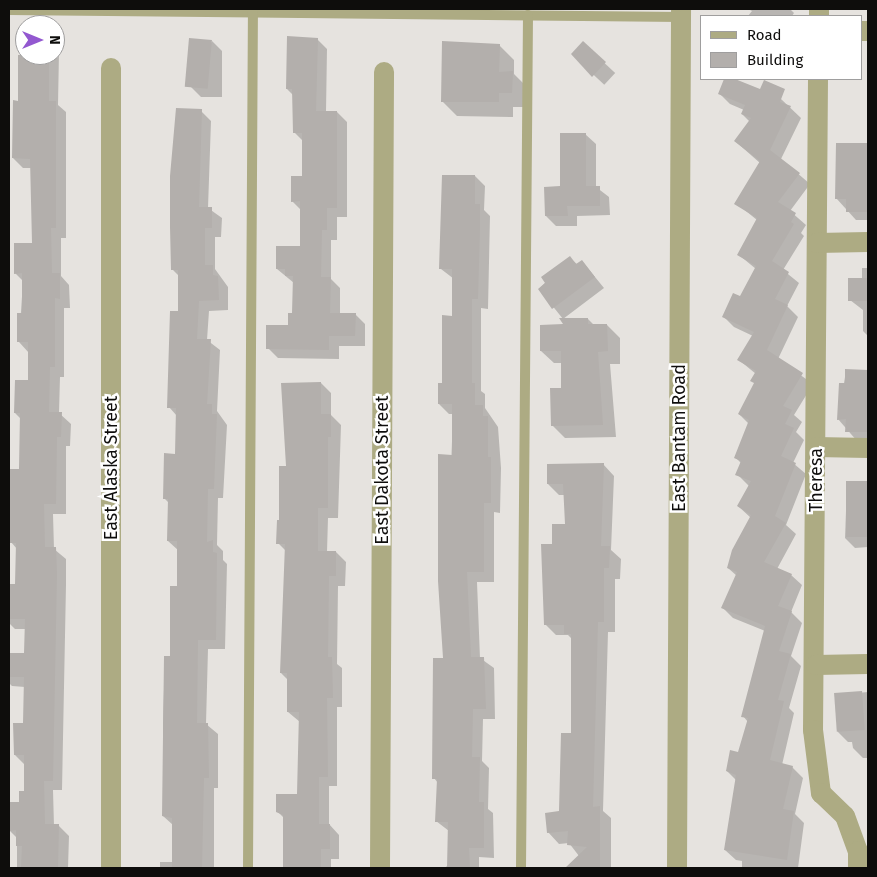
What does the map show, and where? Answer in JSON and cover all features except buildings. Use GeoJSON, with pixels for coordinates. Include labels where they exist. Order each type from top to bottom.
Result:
{"type":"FeatureCollection","features":[{"type":"Feature","properties":{"kind":"street","name":"East Bantam Road"},"geometry":{"type":"LineString","coordinates":[[678,868],[681,13]]}},
{"type":"Feature","properties":{"kind":"street","name":"East Alaska Street"},"geometry":{"type":"LineString","coordinates":[[111,68],[111,868]]}},
{"type":"Feature","properties":{"kind":"street","name":"East Dakota Street"},"geometry":{"type":"LineString","coordinates":[[380,868],[384,72]]}},
{"type":"Feature","properties":{"kind":"street","name":"Theresa"},"geometry":{"type":"LineString","coordinates":[[818,80],[816,665],[813,730],[821,793],[845,816],[858,851],[858,868]]}},
{"type":"Feature","properties":{"kind":"street"},"geometry":{"type":"LineString","coordinates":[[817,243],[868,242]]}},
{"type":"Feature","properties":{"kind":"street"},"geometry":{"type":"LineString","coordinates":[[816,447],[868,448]]}},
{"type":"Feature","properties":{"kind":"street"},"geometry":{"type":"LineString","coordinates":[[816,665],[868,664]]}},
{"type":"Feature","properties":{"kind":"lane"},"geometry":{"type":"LineString","coordinates":[[9,10],[528,15],[681,13]]}},
{"type":"Feature","properties":{"kind":"lane"},"geometry":{"type":"LineString","coordinates":[[248,868],[253,12]]}},
{"type":"Feature","properties":{"kind":"lane"},"geometry":{"type":"LineString","coordinates":[[520,868],[528,15]]}}]}
